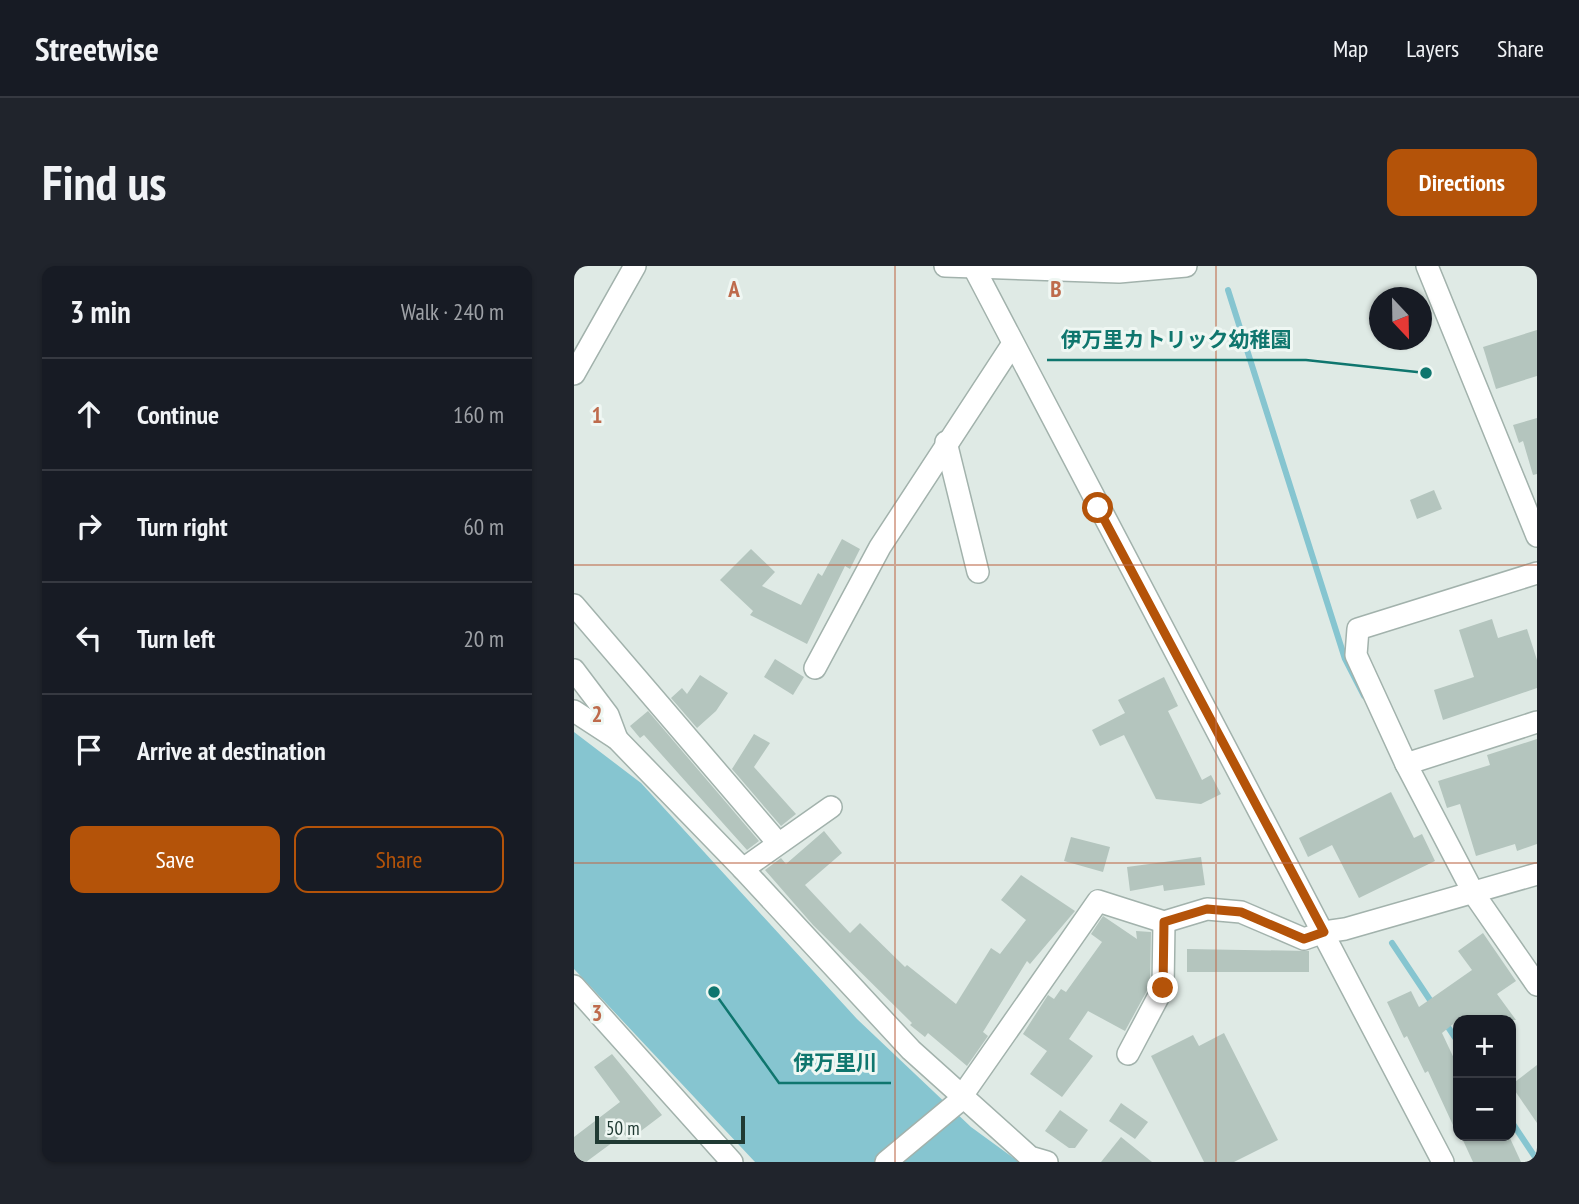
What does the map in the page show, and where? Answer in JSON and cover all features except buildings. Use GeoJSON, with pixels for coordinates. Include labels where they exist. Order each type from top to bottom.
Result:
{"type":"FeatureCollection","features":[{"type":"Feature","properties":{"kind":"street"},"geometry":{"type":"LineString","coordinates":[[574,374],[635,266]]}},
{"type":"Feature","properties":{"kind":"street"},"geometry":{"type":"LineString","coordinates":[[945,266],[1119,272],[1186,266]]}},
{"type":"Feature","properties":{"kind":"street"},"geometry":{"type":"LineString","coordinates":[[1427,266],[1537,536]]}},
{"type":"Feature","properties":{"kind":"street"},"geometry":{"type":"LineString","coordinates":[[973,268],[1443,1162]]}},
{"type":"Feature","properties":{"kind":"street"},"geometry":{"type":"LineString","coordinates":[[816,668],[880,547],[946,442],[1012,345]]}},
{"type":"Feature","properties":{"kind":"street"},"geometry":{"type":"LineString","coordinates":[[946,442],[978,572]]}},
{"type":"Feature","properties":{"kind":"street"},"geometry":{"type":"LineString","coordinates":[[1537,573],[1358,629],[1356,655],[1406,764],[1474,894],[1537,985]]}},
{"type":"Feature","properties":{"kind":"street"},"geometry":{"type":"LineString","coordinates":[[574,605],[778,843]]}},
{"type":"Feature","properties":{"kind":"street"},"geometry":{"type":"LineString","coordinates":[[574,670],[608,715],[617,739]]}},
{"type":"Feature","properties":{"kind":"street"},"geometry":{"type":"LineString","coordinates":[[574,711],[617,739],[959,1099],[1030,1157],[1047,1162]]}},
{"type":"Feature","properties":{"kind":"street"},"geometry":{"type":"LineString","coordinates":[[1406,764],[1537,722]]}},
{"type":"Feature","properties":{"kind":"street"},"geometry":{"type":"LineString","coordinates":[[743,869],[831,807]]}},
{"type":"Feature","properties":{"kind":"street"},"geometry":{"type":"LineString","coordinates":[[886,1162],[959,1099],[1098,901],[1164,922],[1207,909],[1241,912],[1304,939],[1474,894],[1537,874]]}},
{"type":"Feature","properties":{"kind":"street"},"geometry":{"type":"LineString","coordinates":[[1128,1054],[1163,988],[1164,922]]}},
{"type":"Feature","properties":{"kind":"street"},"geometry":{"type":"LineString","coordinates":[[574,986],[732,1162]]}},
{"type":"Feature","properties":{"kind":"water"},"geometry":{"type":"Polygon","coordinates":[[[574,732],[641,783],[857,1019],[971,1127],[1019,1162],[755,1162],[574,969],[574,732]]]}},
{"type":"Feature","properties":{"kind":"waterway"},"geometry":{"type":"LineString","coordinates":[[1228,290],[1345,659],[1364,696]]}},
{"type":"Feature","properties":{"kind":"waterway"},"geometry":{"type":"LineString","coordinates":[[1392,943],[1434,1006]]}},
{"type":"Feature","properties":{"kind":"waterway"},"geometry":{"type":"LineString","coordinates":[[1444,1021],[1453,1034]]}},
{"type":"Feature","properties":{"kind":"waterway"},"geometry":{"type":"LineString","coordinates":[[1516,1128],[1537,1160]]}},
{"type":"Feature","properties":{"kind":"place","name":"伊万里カトリック幼稚園"},"geometry":{"type":"Point","coordinates":[1426,373]}},
{"type":"Feature","properties":{"kind":"place","name":"伊万里川"},"geometry":{"type":"Point","coordinates":[714,992]}},
{"type":"Feature","properties":{"kind":"route"},"geometry":{"type":"LineString","coordinates":[[1098,508],[1324,932],[1304,939],[1241,912],[1207,909],[1164,922],[1163,988]]}}]}
